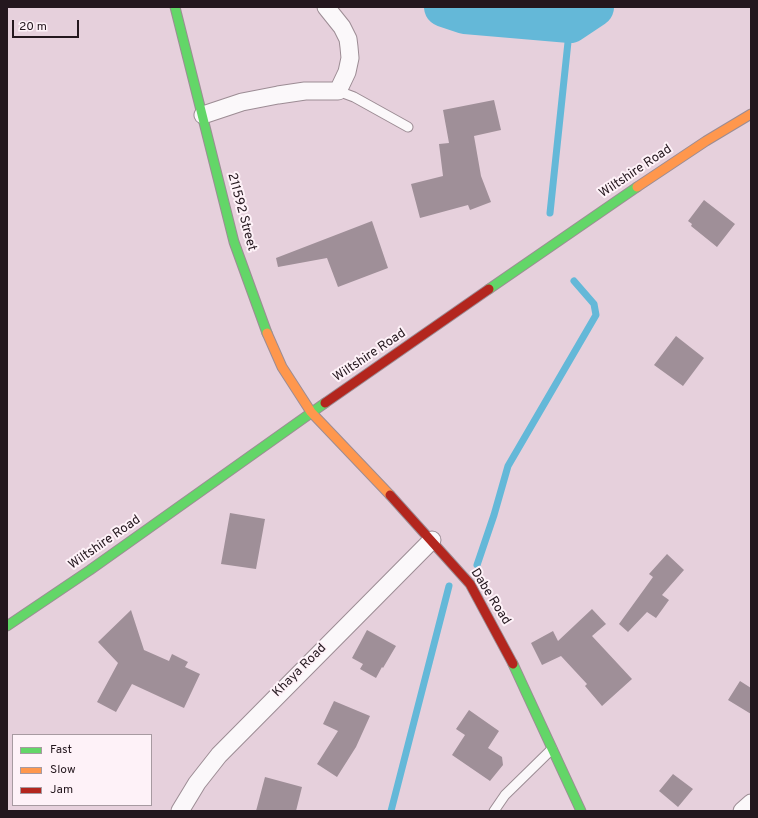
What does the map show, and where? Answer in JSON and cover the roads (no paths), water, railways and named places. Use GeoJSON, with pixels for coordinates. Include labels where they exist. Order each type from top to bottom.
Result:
{"type":"FeatureCollection","features":[{"type":"Feature","properties":{"kind":"street","name":"211592 Street"},"geometry":{"type":"LineString","coordinates":[[175,7],[234,242],[260,314],[282,367],[311,412]]}},
{"type":"Feature","properties":{"kind":"street"},"geometry":{"type":"LineString","coordinates":[[203,115],[242,102],[289,93],[338,91],[347,72],[350,58],[348,43],[342,27],[326,7]]}},
{"type":"Feature","properties":{"kind":"street","name":"Wiltshire Road"},"geometry":{"type":"LineString","coordinates":[[7,626],[90,570],[311,412],[643,183],[706,141],[751,114]]}},
{"type":"Feature","properties":{"kind":"street","name":"Dabe Road"},"geometry":{"type":"LineString","coordinates":[[311,412],[432,540],[470,584],[489,616],[581,811]]}},
{"type":"Feature","properties":{"kind":"street","name":"Khaya Road"},"geometry":{"type":"LineString","coordinates":[[180,811],[197,783],[224,750],[432,540]]}},
{"type":"Feature","properties":{"kind":"street"},"geometry":{"type":"LineString","coordinates":[[742,811],[751,803]]}},
{"type":"Feature","properties":{"kind":"lane"},"geometry":{"type":"LineString","coordinates":[[338,91],[354,97],[408,127]]}},
{"type":"Feature","properties":{"kind":"lane"},"geometry":{"type":"LineString","coordinates":[[494,811],[505,795],[552,749]]}},
{"type":"Feature","properties":{"kind":"waterway"},"geometry":{"type":"LineString","coordinates":[[444,7],[465,14],[570,23],[594,7]]}},
{"type":"Feature","properties":{"kind":"waterway"},"geometry":{"type":"LineString","coordinates":[[550,213],[570,23]]}},
{"type":"Feature","properties":{"kind":"waterway"},"geometry":{"type":"LineString","coordinates":[[477,565],[494,515],[508,466],[596,315],[594,304],[574,281]]}},
{"type":"Feature","properties":{"kind":"waterway"},"geometry":{"type":"LineString","coordinates":[[391,811],[449,586]]}}]}
